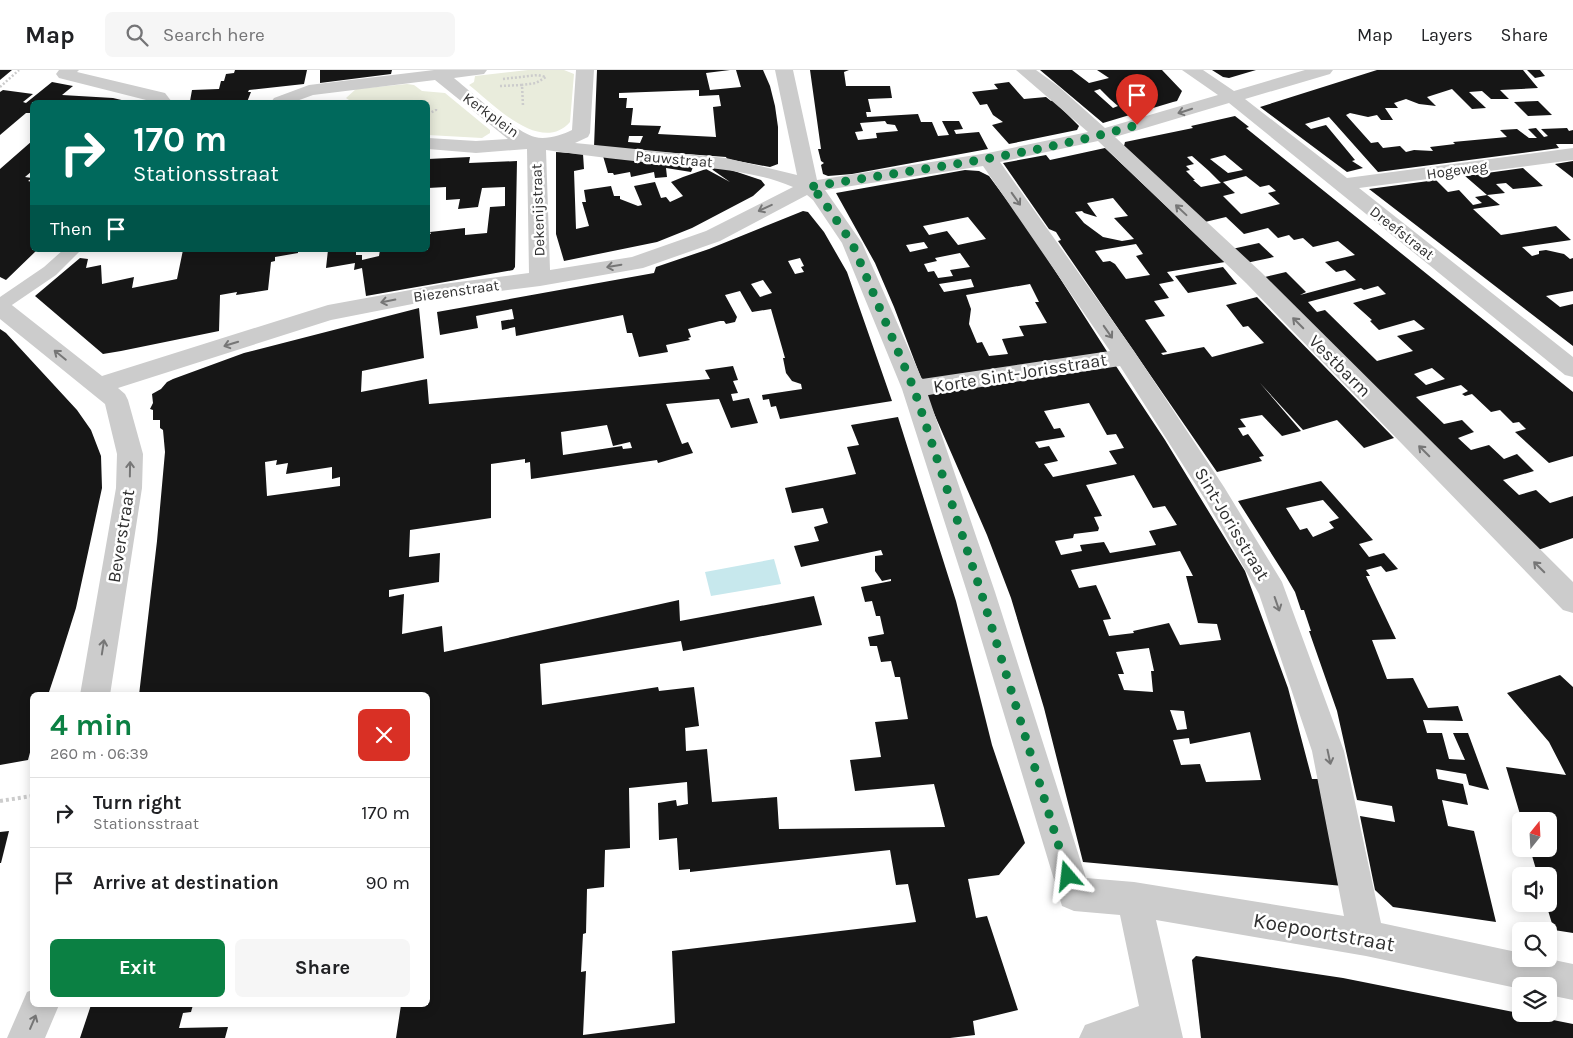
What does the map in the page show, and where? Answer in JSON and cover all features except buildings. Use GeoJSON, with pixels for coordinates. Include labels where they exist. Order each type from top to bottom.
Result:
{"type":"FeatureCollection","features":[{"type":"Feature","properties":{"kind":"street"},"geometry":{"type":"LineString","coordinates":[[70,70],[65,74],[159,97],[161,100]]}},
{"type":"Feature","properties":{"kind":"street"},"geometry":{"type":"LineString","coordinates":[[315,70],[310,90],[326,100]]}},
{"type":"Feature","properties":{"kind":"street","name":"Kerkplein"},"geometry":{"type":"LineString","coordinates":[[285,100],[310,90],[478,70]]}},
{"type":"Feature","properties":{"kind":"street","name":"Kerkplein"},"geometry":{"type":"LineString","coordinates":[[430,144],[476,147],[535,143],[567,140],[582,133],[584,70]]}},
{"type":"Feature","properties":{"kind":"street"},"geometry":{"type":"LineString","coordinates":[[784,70],[809,187],[820,196],[852,243],[914,389]]}},
{"type":"Feature","properties":{"kind":"street","name":"Vestbarm"},"geometry":{"type":"LineString","coordinates":[[1025,70],[1052,90],[1102,135],[1254,278],[1573,601]]}},
{"type":"Feature","properties":{"kind":"street","name":"Dreefstraat"},"geometry":{"type":"LineString","coordinates":[[1191,70],[1232,97],[1573,369]]}},
{"type":"Feature","properties":{"kind":"street"},"geometry":{"type":"LineString","coordinates":[[809,187],[988,159],[1102,135],[1324,70]]}},
{"type":"Feature","properties":{"kind":"street","name":"Kerkplein"},"geometry":{"type":"LineString","coordinates":[[439,75],[514,135],[535,143]]}},
{"type":"Feature","properties":{"kind":"street","name":"Pauwstraat"},"geometry":{"type":"LineString","coordinates":[[535,143],[589,151],[726,164],[788,178],[809,187]]}},
{"type":"Feature","properties":{"kind":"street","name":"Dekenijstraat"},"geometry":{"type":"LineString","coordinates":[[535,143],[540,279]]}},
{"type":"Feature","properties":{"kind":"street","name":"Hogeweg"},"geometry":{"type":"LineString","coordinates":[[1341,185],[1573,154]]}},
{"type":"Feature","properties":{"kind":"street","name":"Sint-Jorisstraat"},"geometry":{"type":"LineString","coordinates":[[988,159],[1126,357],[1215,494],[1272,591],[1328,751],[1366,938]]}},
{"type":"Feature","properties":{"kind":"street","name":"Biezenstraat"},"geometry":{"type":"LineString","coordinates":[[98,386],[328,313],[443,291],[540,279],[635,263],[705,239],[809,187]]}},
{"type":"Feature","properties":{"kind":"street","name":"Beverstraat"},"geometry":{"type":"LineString","coordinates":[[0,306],[116,400],[130,454],[130,480],[95,692]]}},
{"type":"Feature","properties":{"kind":"street","name":"Korte Sint-Jorisstraat"},"geometry":{"type":"LineString","coordinates":[[914,389],[1126,357]]}},
{"type":"Feature","properties":{"kind":"street","name":"Koepoortstraat"},"geometry":{"type":"LineString","coordinates":[[914,389],[981,592],[1074,894],[1134,899],[1366,938],[1573,982]]}},
{"type":"Feature","properties":{"kind":"street"},"geometry":{"type":"LineString","coordinates":[[1098,1038],[1162,1028],[1134,899]]}},
{"type":"Feature","properties":{"kind":"street"},"geometry":{"type":"LineString","coordinates":[[26,1038],[39,1007]]}},
{"type":"Feature","properties":{"kind":"lane"},"geometry":{"type":"LineString","coordinates":[[0,306],[43,277],[70,252]]}},
{"type":"Feature","properties":{"kind":"path"},"geometry":{"type":"LineString","coordinates":[[0,87],[19,70]]}},
{"type":"Feature","properties":{"kind":"path"},"geometry":{"type":"LineString","coordinates":[[501,80],[538,75],[546,77],[536,84],[522,85]]}},
{"type":"Feature","properties":{"kind":"path"},"geometry":{"type":"LineString","coordinates":[[430,113],[436,110],[435,104]]}},
{"type":"Feature","properties":{"kind":"path"},"geometry":{"type":"LineString","coordinates":[[0,801],[30,796]]}},
{"type":"Feature","properties":{"kind":"green space"},"geometry":{"type":"Polygon","coordinates":[[[528,70],[564,70],[574,74],[570,122],[558,131],[545,133],[532,130],[518,123],[469,85],[474,82],[475,76],[528,70]]]}},
{"type":"Feature","properties":{"kind":"green space"},"geometry":{"type":"Polygon","coordinates":[[[407,84],[414,85],[422,91],[445,93],[490,130],[490,133],[482,138],[430,135],[430,100],[349,100],[346,98],[356,89],[407,84]]]}},
{"type":"Feature","properties":{"kind":"water"},"geometry":{"type":"Polygon","coordinates":[[[774,559],[781,584],[711,596],[705,572],[774,559]]]}},
{"type":"Feature","properties":{"kind":"route"},"geometry":{"type":"LineString","coordinates":[[1068,876],[981,592],[914,389],[852,243],[820,196],[809,187],[988,159],[1102,135],[1137,125]]}}]}
